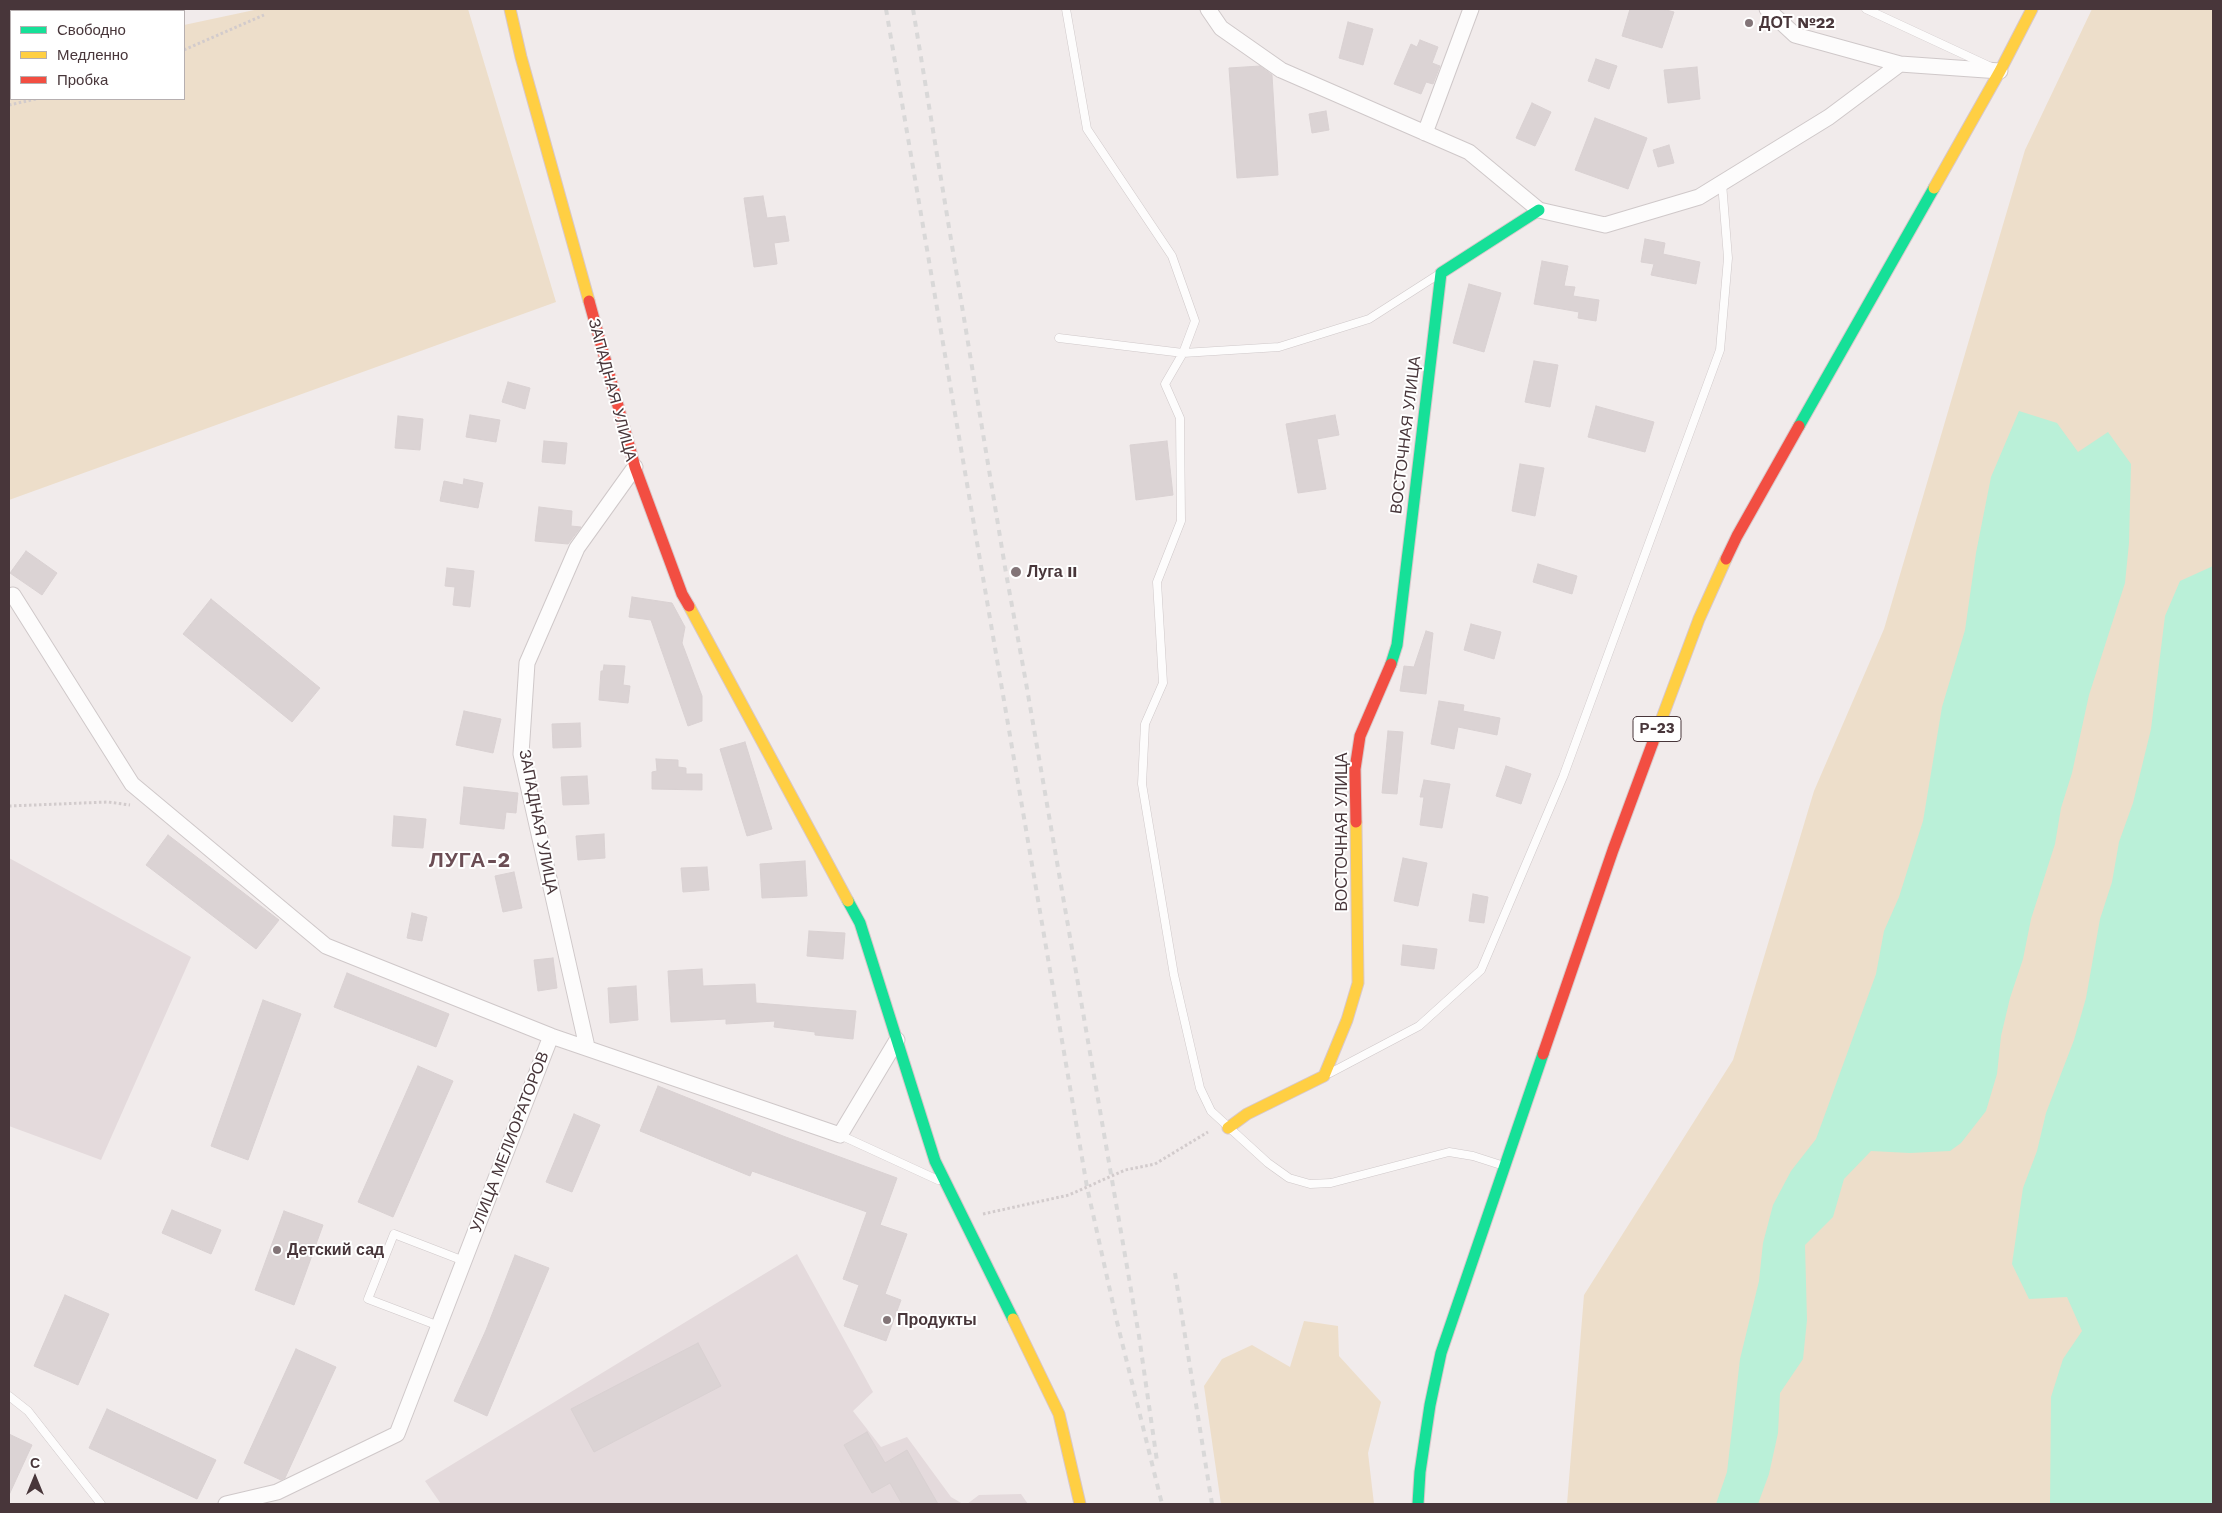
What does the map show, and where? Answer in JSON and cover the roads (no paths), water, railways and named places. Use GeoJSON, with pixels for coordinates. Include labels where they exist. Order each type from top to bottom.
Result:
{"type":"FeatureCollection","features":[{"type":"Feature","properties":{"kind":"street","name":"ЗАПАДНАЯ УЛИЦА"},"geometry":{"type":"LineString","coordinates":[[510,9],[521,57],[635,467],[577,548],[527,663],[521,754],[587,1047]]}},
{"type":"Feature","properties":{"kind":"street"},"geometry":{"type":"LineString","coordinates":[[1208,9],[1221,28],[1281,70],[1469,152],[1539,210],[1605,225],[1699,197],[1829,117],[1900,64]]}},
{"type":"Feature","properties":{"kind":"street"},"geometry":{"type":"LineString","coordinates":[[1425,132],[1471,9]]}},
{"type":"Feature","properties":{"kind":"street"},"geometry":{"type":"LineString","coordinates":[[1767,9],[1795,35],[1900,64],[2000,71]]}},
{"type":"Feature","properties":{"kind":"street","name":"Р-23"},"geometry":{"type":"LineString","coordinates":[[1418,1504],[1422,1462],[1441,1353],[1617,841],[1699,619],[1737,536],[2000,71],[2032,9]]}},
{"type":"Feature","properties":{"kind":"street"},"geometry":{"type":"LineString","coordinates":[[1441,273],[1539,210]]}},
{"type":"Feature","properties":{"kind":"street","name":"ВОСТОЧНАЯ УЛИЦА"},"geometry":{"type":"LineString","coordinates":[[1324,1076],[1347,1020],[1358,983],[1355,769],[1360,736],[1367,716],[1390,668],[1397,645],[1441,273]]}},
{"type":"Feature","properties":{"kind":"street"},"geometry":{"type":"LineString","coordinates":[[635,467],[682,594],[860,923],[935,1161],[1059,1414],[1080,1504]]}},
{"type":"Feature","properties":{"kind":"street"},"geometry":{"type":"LineString","coordinates":[[13,595],[132,784],[326,946],[551,1036]]}},
{"type":"Feature","properties":{"kind":"street","name":"УЛИЦА МЕЛИОРАТОРОВ"},"geometry":{"type":"LineString","coordinates":[[226,1504],[277,1492],[397,1434],[551,1036],[840,1135]]}},
{"type":"Feature","properties":{"kind":"street"},"geometry":{"type":"LineString","coordinates":[[840,1135],[897,1040]]}},
{"type":"Feature","properties":{"kind":"street"},"geometry":{"type":"LineString","coordinates":[[1228,1128],[1247,1114],[1324,1076]]}},
{"type":"Feature","properties":{"kind":"lane"},"geometry":{"type":"LineString","coordinates":[[1066,9],[1087,129],[1172,256],[1195,321],[1183,353],[1165,384],[1180,418],[1181,522],[1157,582],[1163,683],[1145,724],[1142,784],[1174,975],[1200,1088],[1211,1111],[1268,1163],[1289,1178],[1310,1184],[1331,1183],[1449,1152],[1473,1156],[1505,1166]]}},
{"type":"Feature","properties":{"kind":"lane"},"geometry":{"type":"LineString","coordinates":[[1866,9],[2000,71]]}},
{"type":"Feature","properties":{"kind":"lane"},"geometry":{"type":"LineString","coordinates":[[1324,1076],[1419,1026],[1481,970],[1563,777],[1720,350],[1728,258],[1722,183]]}},
{"type":"Feature","properties":{"kind":"lane"},"geometry":{"type":"LineString","coordinates":[[1059,338],[1183,353],[1279,347],[1370,319],[1441,273]]}},
{"type":"Feature","properties":{"kind":"lane"},"geometry":{"type":"LineString","coordinates":[[840,1135],[946,1184]]}},
{"type":"Feature","properties":{"kind":"lane"},"geometry":{"type":"LineString","coordinates":[[439,1326],[368,1299],[394,1234],[464,1261]]}},
{"type":"Feature","properties":{"kind":"lane"},"geometry":{"type":"LineString","coordinates":[[9,1396],[28,1411],[101,1504]]}},
{"type":"Feature","properties":{"kind":"railway"},"geometry":{"type":"LineString","coordinates":[[886,9],[1087,1187],[1117,1322],[1162,1504]]}},
{"type":"Feature","properties":{"kind":"railway"},"geometry":{"type":"LineString","coordinates":[[913,9],[1006,573],[1139,1336],[1157,1461]]}},
{"type":"Feature","properties":{"kind":"railway"},"geometry":{"type":"LineString","coordinates":[[1175,1273],[1212,1504]]}},
{"type":"Feature","properties":{"kind":"place","name":"ДОТ №22"},"geometry":{"type":"Point","coordinates":[1749,23]}},
{"type":"Feature","properties":{"kind":"place","name":"Луга II"},"geometry":{"type":"Point","coordinates":[1016,572]}},
{"type":"Feature","properties":{"kind":"place","name":"Детский сад"},"geometry":{"type":"Point","coordinates":[277,1250]}},
{"type":"Feature","properties":{"kind":"place","name":"Продукты"},"geometry":{"type":"Point","coordinates":[887,1320]}},
{"type":"Feature","properties":{"kind":"district","name":"ЛУГА-2"},"geometry":{"type":"Point","coordinates":[470,861]}}]}
